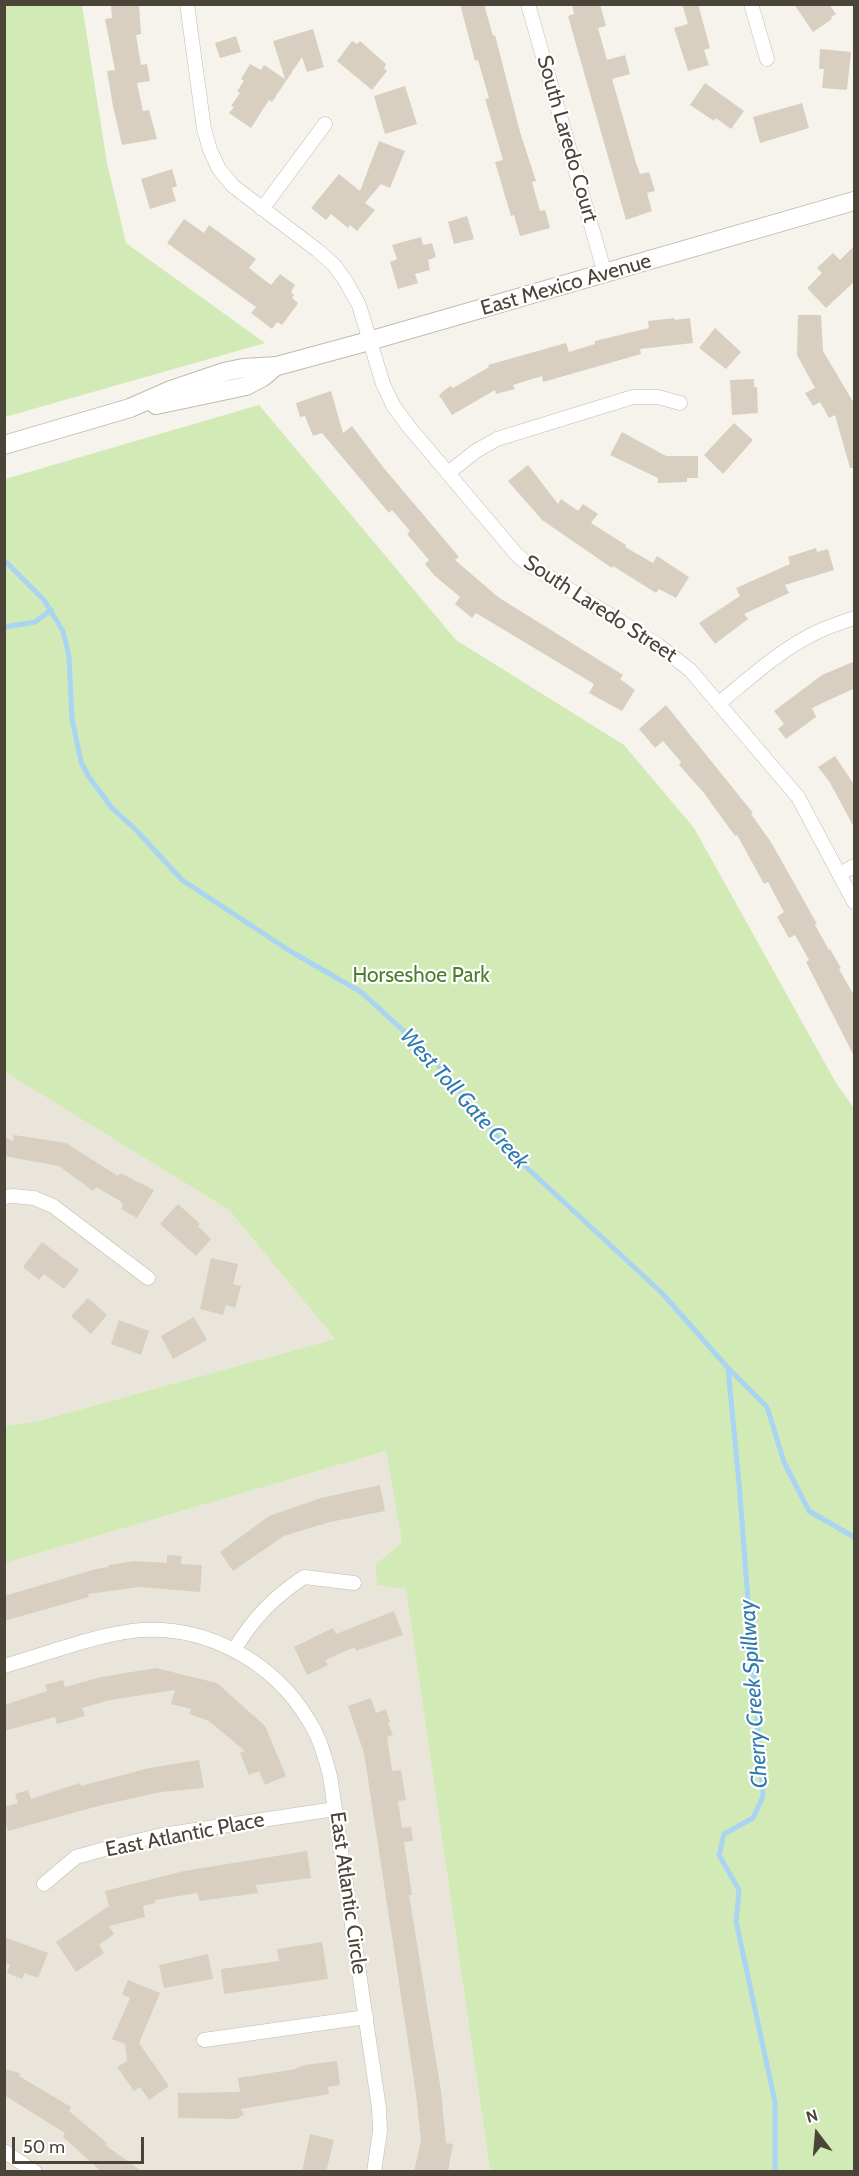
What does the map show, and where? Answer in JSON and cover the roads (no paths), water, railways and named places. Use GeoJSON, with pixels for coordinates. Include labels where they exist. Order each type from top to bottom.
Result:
{"type":"FeatureCollection","features":[{"type":"Feature","properties":{"kind":"street","name":"South Laredo Street"},"geometry":{"type":"LineString","coordinates":[[187,4],[204,129],[219,169],[233,186],[317,250],[333,265],[355,296],[383,384],[394,407],[528,564],[675,656],[690,670],[798,797],[855,902]]}},
{"type":"Feature","properties":{"kind":"street","name":"South Laredo Court"},"geometry":{"type":"LineString","coordinates":[[528,4],[605,274]]}},
{"type":"Feature","properties":{"kind":"street"},"geometry":{"type":"LineString","coordinates":[[751,4],[767,59]]}},
{"type":"Feature","properties":{"kind":"street"},"geometry":{"type":"LineString","coordinates":[[262,209],[325,124]]}},
{"type":"Feature","properties":{"kind":"street","name":"East Mexico Avenue"},"geometry":{"type":"LineString","coordinates":[[4,445],[130,408],[171,403],[238,388],[255,382],[277,366],[855,201]]}},
{"type":"Feature","properties":{"kind":"street"},"geometry":{"type":"LineString","coordinates":[[448,473],[476,450],[497,439],[633,397],[658,397],[680,403]]}},
{"type":"Feature","properties":{"kind":"street"},"geometry":{"type":"LineString","coordinates":[[719,703],[769,662],[794,645],[820,631],[855,618]]}},
{"type":"Feature","properties":{"kind":"street"},"geometry":{"type":"LineString","coordinates":[[840,874],[855,866]]}},
{"type":"Feature","properties":{"kind":"street"},"geometry":{"type":"LineString","coordinates":[[4,1197],[34,1198],[53,1206],[148,1278]]}},
{"type":"Feature","properties":{"kind":"street"},"geometry":{"type":"LineString","coordinates":[[234,1650],[260,1612],[304,1577],[354,1583]]}},
{"type":"Feature","properties":{"kind":"street","name":"East Atlantic Circle"},"geometry":{"type":"LineString","coordinates":[[4,1666],[111,1635],[156,1630],[185,1633],[215,1642],[254,1661],[279,1682],[310,1722],[322,1748],[330,1776],[379,2108],[378,2153],[374,2172]]}},
{"type":"Feature","properties":{"kind":"street","name":"East Atlantic Place"},"geometry":{"type":"LineString","coordinates":[[44,1884],[76,1857],[111,1847],[162,1835],[335,1809]]}},
{"type":"Feature","properties":{"kind":"street"},"geometry":{"type":"LineString","coordinates":[[204,2040],[366,2017]]}},
{"type":"Feature","properties":{"kind":"street"},"geometry":{"type":"LineString","coordinates":[[4,2151],[24,2162],[35,2172]]}},
{"type":"Feature","properties":{"kind":"waterway","name":"West Toll Gate Creek"},"geometry":{"type":"LineString","coordinates":[[4,560],[44,600],[63,631],[69,656],[72,719],[81,762],[112,808],[137,831],[182,880],[290,951],[361,992],[429,1054],[511,1153],[662,1293],[728,1368],[767,1407],[784,1462],[809,1511],[854,1537]]}},
{"type":"Feature","properties":{"kind":"waterway"},"geometry":{"type":"LineString","coordinates":[[4,627],[35,622],[51,610]]}},
{"type":"Feature","properties":{"kind":"waterway","name":"Cherry Creek Spillway"},"geometry":{"type":"LineString","coordinates":[[728,1368],[763,1796],[753,1818],[724,1834],[719,1855],[739,1890],[736,1921],[775,2102],[775,2172]]}},
{"type":"Feature","properties":{"kind":"park label","name":"Horseshoe Park"},"geometry":{"type":"Point","coordinates":[421,976]}}]}
